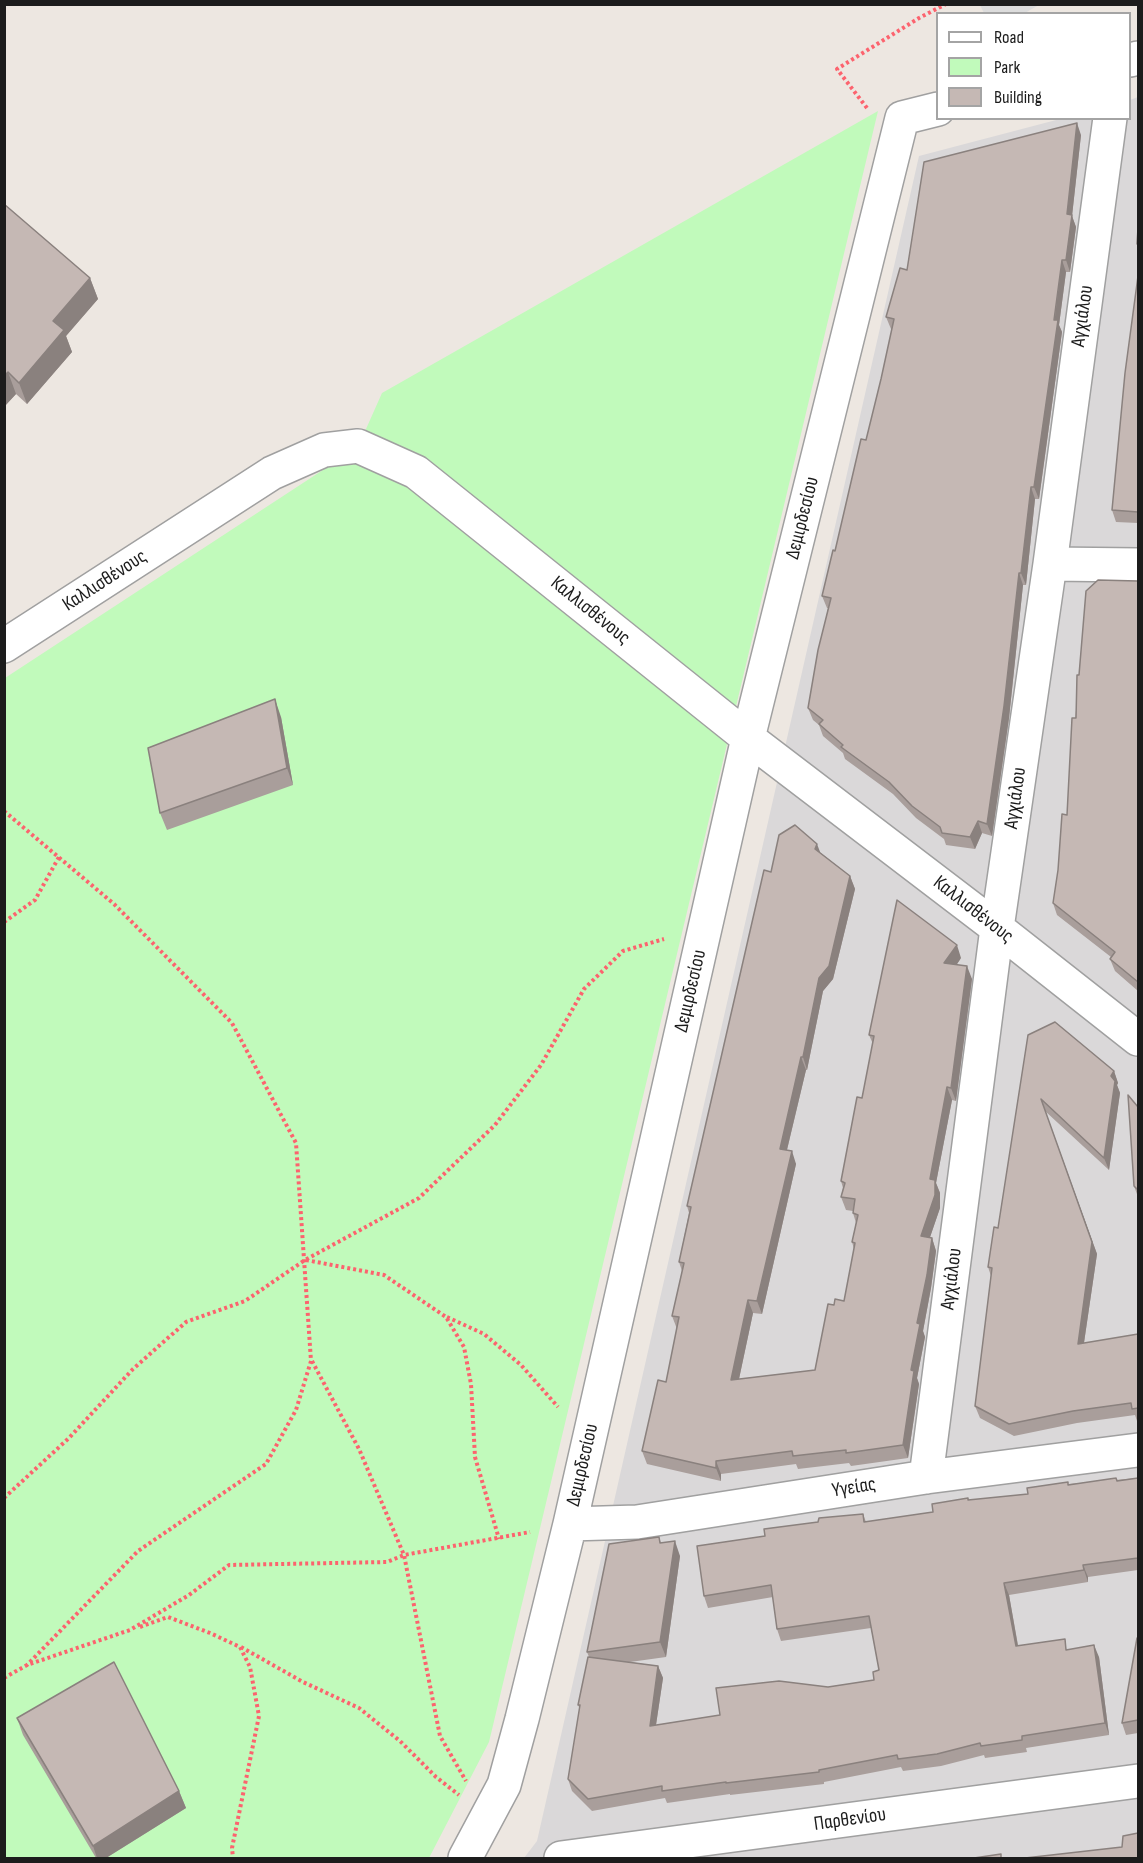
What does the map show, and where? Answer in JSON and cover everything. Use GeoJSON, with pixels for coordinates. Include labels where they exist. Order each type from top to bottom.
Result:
{"type":"FeatureCollection","features":[{"type":"Feature","properties":{"kind":"street"},"geometry":{"type":"LineString","coordinates":[[899,130],[936,110]]}},
{"type":"Feature","properties":{"kind":"street","name":"Αγχιάλου"},"geometry":{"type":"LineString","coordinates":[[926,1477],[997,928],[1050,564],[1110,120]]}},
{"type":"Feature","properties":{"kind":"street","name":"Δεμιρδεσίου"},"geometry":{"type":"LineString","coordinates":[[465,1858],[504,1785],[570,1524],[748,738],[899,130]]}},
{"type":"Feature","properties":{"kind":"street","name":"Καλλισθένους"},"geometry":{"type":"LineString","coordinates":[[4,646],[272,473],[324,450],[358,446],[416,471],[748,738],[1138,1039]]}},
{"type":"Feature","properties":{"kind":"street"},"geometry":{"type":"LineString","coordinates":[[1050,564],[1138,565]]}},
{"type":"Feature","properties":{"kind":"street","name":"Υγείας"},"geometry":{"type":"LineString","coordinates":[[570,1524],[637,1522],[926,1477],[1138,1450]]}},
{"type":"Feature","properties":{"kind":"street","name":"Παρθενίου"},"geometry":{"type":"LineString","coordinates":[[561,1858],[742,1847],[1138,1781]]}},
{"type":"Feature","properties":{"kind":"path"},"geometry":{"type":"LineString","coordinates":[[899,130],[837,69],[919,18],[946,4]]}},
{"type":"Feature","properties":{"kind":"path"},"geometry":{"type":"LineString","coordinates":[[4,811],[114,904],[232,1023],[297,1143],[311,1361],[296,1410],[266,1464],[138,1551],[27,1665]]}},
{"type":"Feature","properties":{"kind":"path"},"geometry":{"type":"LineString","coordinates":[[4,922],[35,900],[59,857]]}},
{"type":"Feature","properties":{"kind":"path"},"geometry":{"type":"LineString","coordinates":[[4,1498],[69,1438],[133,1369],[186,1322],[245,1301],[305,1260],[419,1198],[495,1125],[541,1065],[584,989],[623,951],[705,927]]}},
{"type":"Feature","properties":{"kind":"path"},"geometry":{"type":"LineString","coordinates":[[305,1260],[384,1275],[446,1317],[484,1334],[521,1365],[588,1441]]}},
{"type":"Feature","properties":{"kind":"path"},"geometry":{"type":"LineString","coordinates":[[446,1317],[464,1347],[471,1384],[475,1456],[499,1539]]}},
{"type":"Feature","properties":{"kind":"path"},"geometry":{"type":"LineString","coordinates":[[311,1361],[359,1449],[404,1555],[440,1736],[486,1819]]}},
{"type":"Feature","properties":{"kind":"path"},"geometry":{"type":"LineString","coordinates":[[130,1630],[189,1595],[230,1565],[387,1562],[404,1555],[570,1524]]}},
{"type":"Feature","properties":{"kind":"path"},"geometry":{"type":"LineString","coordinates":[[4,1678],[27,1665],[168,1617],[210,1632],[303,1682],[359,1708],[400,1741],[436,1777],[486,1819]]}},
{"type":"Feature","properties":{"kind":"path"},"geometry":{"type":"LineString","coordinates":[[233,1858],[232,1848],[259,1716],[250,1667],[240,1647]]}},
{"type":"Feature","properties":{"kind":"shaded area"},"geometry":{"type":"Polygon","coordinates":[[[980,5],[1039,5],[1027,12],[984,12],[980,5]]]}},
{"type":"Feature","properties":{"kind":"shaded area"},"geometry":{"type":"Polygon","coordinates":[[[1138,97],[1138,1858],[524,1858],[537,1841],[919,156],[1056,120],[1131,120],[1131,100],[1138,97]]]}},
{"type":"Feature","properties":{"kind":"green space"},"geometry":{"type":"Polygon","coordinates":[[[878,111],[489,1742],[429,1858],[5,1858],[5,678],[358,447],[382,393],[878,111]]]}},
{"type":"Feature","properties":{"kind":"building"},"geometry":{"type":"Polygon","coordinates":[[[1077,123],[1067,214],[1072,215],[1066,260],[1062,260],[1054,320],[1058,320],[1034,487],[1031,487],[987,824],[978,821],[970,837],[942,833],[940,827],[912,806],[889,782],[841,747],[843,745],[819,724],[823,720],[808,708],[818,650],[831,598],[822,596],[861,439],[866,440],[881,379],[894,319],[886,317],[900,268],[907,270],[924,162],[1077,123]]]}},
{"type":"Feature","properties":{"kind":"building"},"geometry":{"type":"Polygon","coordinates":[[[4,204],[90,278],[53,321],[64,330],[19,383],[8,372],[4,376],[4,204]]]}},
{"type":"Feature","properties":{"kind":"building"},"geometry":{"type":"Polygon","coordinates":[[[1138,276],[1138,512],[1112,510],[1125,373],[1138,276]]]}},
{"type":"Feature","properties":{"kind":"building"},"geometry":{"type":"Polygon","coordinates":[[[1098,580],[1138,581],[1138,982],[1110,959],[1115,952],[1053,903],[1062,814],[1067,815],[1072,718],[1076,718],[1077,675],[1079,675],[1086,591],[1098,580]]]}},
{"type":"Feature","properties":{"kind":"building"},"geometry":{"type":"Polygon","coordinates":[[[275,699],[287,768],[160,813],[148,748],[275,699]]]}},
{"type":"Feature","properties":{"kind":"building"},"geometry":{"type":"Polygon","coordinates":[[[795,825],[817,844],[815,849],[850,876],[829,966],[819,978],[803,1057],[801,1057],[780,1149],[792,1151],[757,1301],[748,1300],[731,1380],[815,1370],[828,1304],[834,1305],[835,1299],[844,1301],[858,1215],[853,1213],[855,1199],[841,1197],[845,1183],[841,1181],[857,1097],[862,1098],[874,1036],[869,1035],[897,900],[957,945],[944,963],[967,966],[951,1088],[947,1087],[930,1179],[935,1180],[935,1195],[921,1236],[932,1238],[917,1323],[920,1324],[911,1370],[914,1371],[903,1445],[846,1453],[846,1450],[793,1456],[792,1451],[716,1461],[716,1468],[642,1451],[658,1380],[666,1382],[679,1317],[672,1316],[684,1263],[679,1262],[691,1207],[687,1206],[764,870],[771,872],[779,835],[795,825]]]}},
{"type":"Feature","properties":{"kind":"building"},"geometry":{"type":"Polygon","coordinates":[[[1055,1022],[1114,1071],[1111,1076],[1115,1081],[1104,1158],[1041,1099],[1092,1242],[1078,1344],[1138,1334],[1138,1408],[1132,1409],[1131,1403],[1073,1411],[1009,1424],[975,1406],[992,1268],[988,1267],[994,1227],[998,1228],[1028,1035],[1055,1022]]]}},
{"type":"Feature","properties":{"kind":"building"},"geometry":{"type":"Polygon","coordinates":[[[1128,1095],[1138,1107],[1138,1190],[1134,1186],[1128,1095]]]}},
{"type":"Feature","properties":{"kind":"building"},"geometry":{"type":"Polygon","coordinates":[[[1116,1478],[1117,1481],[1138,1478],[1138,1558],[1083,1565],[1084,1570],[1004,1583],[1016,1646],[1065,1639],[1066,1650],[1094,1645],[1105,1723],[1022,1736],[1022,1740],[981,1746],[980,1743],[937,1754],[898,1759],[897,1755],[819,1770],[819,1772],[662,1791],[662,1786],[588,1799],[568,1779],[580,1705],[578,1705],[588,1657],[658,1666],[650,1726],[720,1715],[716,1688],[779,1681],[828,1687],[874,1680],[873,1672],[879,1670],[869,1616],[777,1629],[771,1585],[704,1596],[697,1546],[765,1536],[764,1529],[818,1522],[819,1518],[863,1514],[864,1522],[933,1512],[932,1504],[968,1498],[968,1500],[1028,1494],[1027,1488],[1116,1478]]]}},
{"type":"Feature","properties":{"kind":"building"},"geometry":{"type":"Polygon","coordinates":[[[659,1537],[660,1543],[675,1541],[660,1642],[587,1652],[609,1544],[659,1537]]]}},
{"type":"Feature","properties":{"kind":"building"},"geometry":{"type":"Polygon","coordinates":[[[1137,1638],[1138,1720],[1122,1723],[1137,1638]]]}},
{"type":"Feature","properties":{"kind":"building"},"geometry":{"type":"Polygon","coordinates":[[[114,1662],[179,1791],[93,1846],[17,1718],[114,1662]]]}},
{"type":"Feature","properties":{"kind":"building"},"geometry":{"type":"Polygon","coordinates":[[[1138,1833],[1138,1858],[1025,1858],[1122,1847],[1123,1836],[1138,1833]]]}},
{"type":"Feature","properties":{"kind":"building"},"geometry":{"type":"Polygon","coordinates":[[[1001,1854],[1001,1858],[974,1858],[1001,1854]]]}}]}
